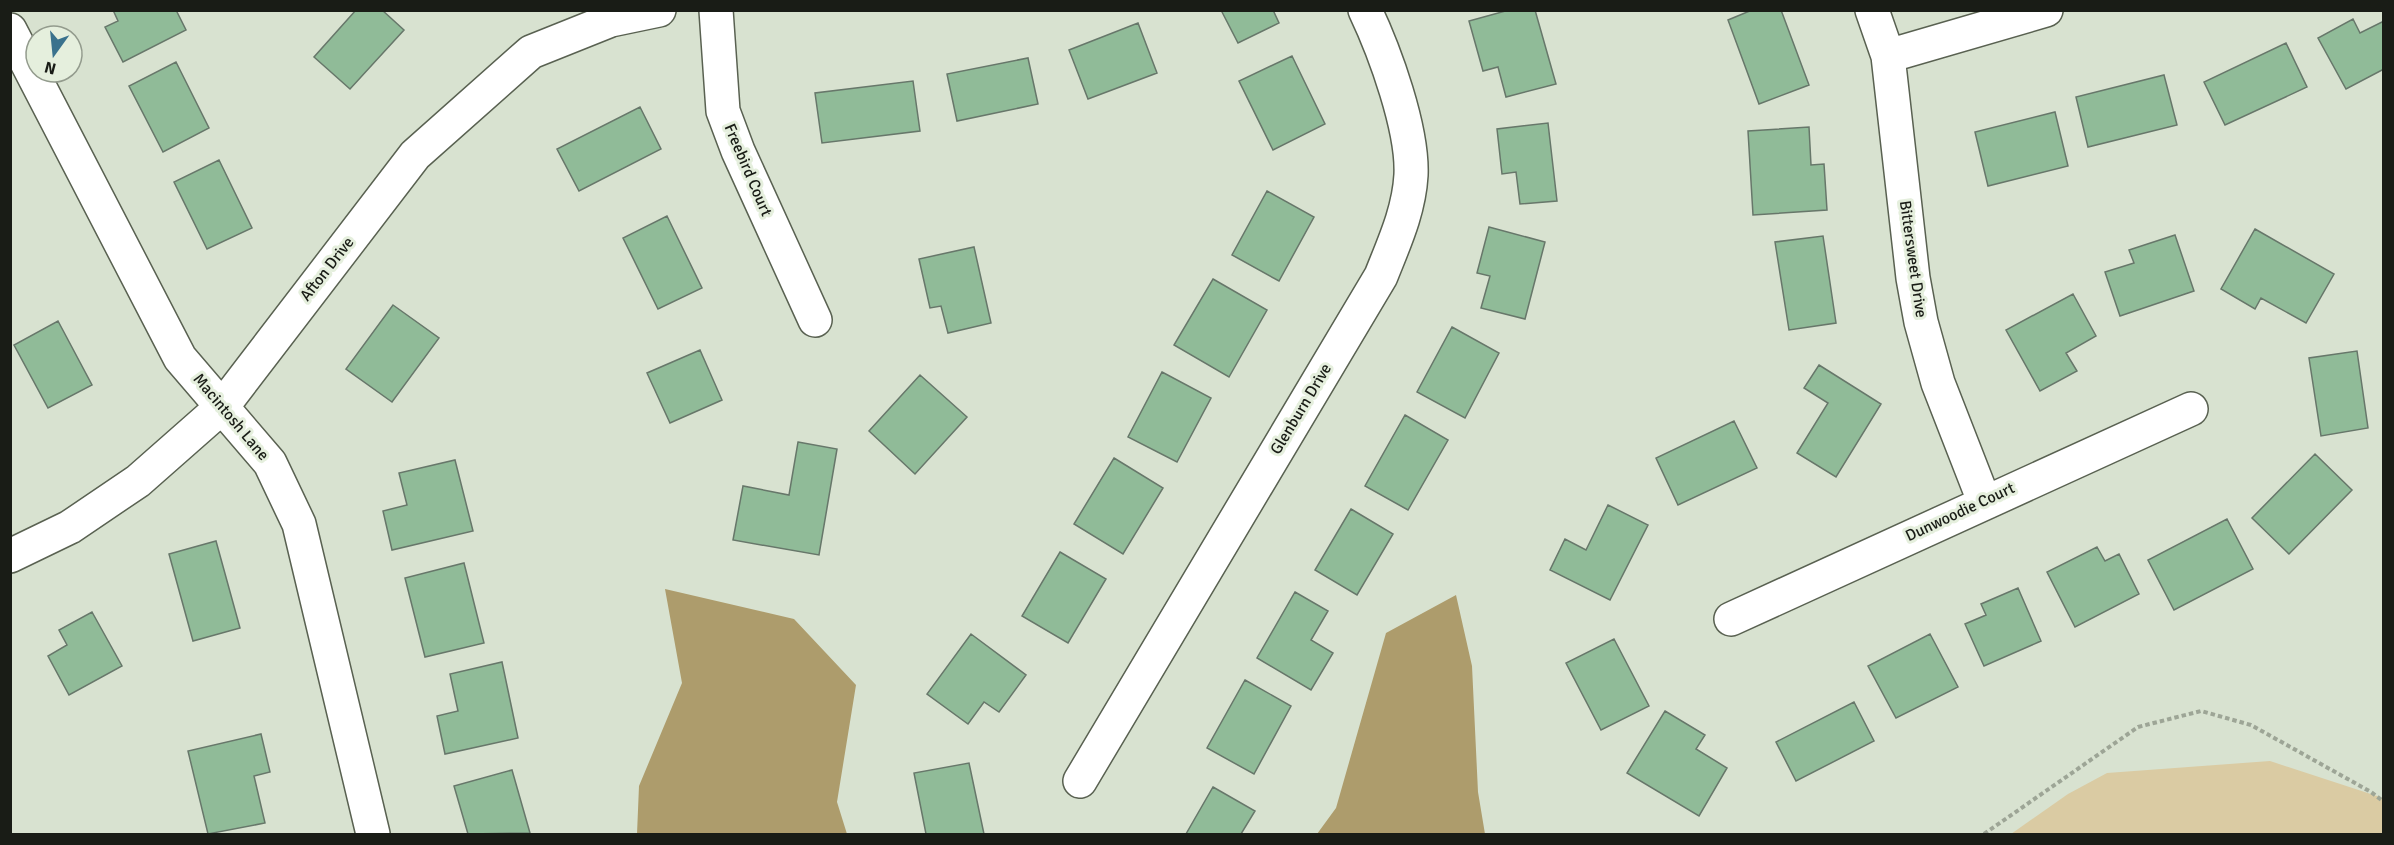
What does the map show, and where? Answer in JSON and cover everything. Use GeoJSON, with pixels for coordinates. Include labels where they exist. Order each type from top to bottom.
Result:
{"type":"FeatureCollection","features":[{"type":"Feature","properties":{"kind":"street","name":"Afton Drive"},"geometry":{"type":"LineString","coordinates":[[10,556],[70,527],[138,481],[222,407],[415,155],[531,52],[611,20],[659,10]]}},
{"type":"Feature","properties":{"kind":"street","name":"Freebird Court"},"geometry":{"type":"LineString","coordinates":[[716,10],[723,111],[738,151],[815,320]]}},
{"type":"Feature","properties":{"kind":"street","name":"Glenburn Drive"},"geometry":{"type":"LineString","coordinates":[[1080,782],[1381,276],[1402,225],[1411,174],[1405,125],[1375,31],[1365,10]]}},
{"type":"Feature","properties":{"kind":"street","name":"Bittersweet Drive"},"geometry":{"type":"LineString","coordinates":[[1872,10],[1888,56],[1913,278],[1921,322],[1938,383],[1984,501]]}},
{"type":"Feature","properties":{"kind":"street"},"geometry":{"type":"LineString","coordinates":[[1888,56],[2046,10]]}},
{"type":"Feature","properties":{"kind":"street","name":"Macintosh Lane"},"geometry":{"type":"LineString","coordinates":[[10,30],[180,358],[270,463],[299,524],[372,834]]}},
{"type":"Feature","properties":{"kind":"street","name":"Dunwoodie Court"},"geometry":{"type":"LineString","coordinates":[[1731,619],[1984,501],[2191,409]]}},
{"type":"Feature","properties":{"kind":"path"},"geometry":{"type":"LineString","coordinates":[[1984,834],[2138,727],[2200,711],[2251,725],[2371,792],[2384,802]]}},
{"type":"Feature","properties":{"kind":"shaded area"},"geometry":{"type":"Polygon","coordinates":[[[665,589],[794,619],[856,685],[837,802],[847,834],[637,834],[639,786],[682,683],[665,589]]]}},
{"type":"Feature","properties":{"kind":"shaded area"},"geometry":{"type":"Polygon","coordinates":[[[1456,595],[1472,666],[1478,792],[1485,834],[1317,834],[1336,808],[1386,633],[1456,595]]]}},
{"type":"Feature","properties":{"kind":"shaded area"},"geometry":{"type":"Polygon","coordinates":[[[2270,761],[2383,798],[2383,834],[2011,834],[2068,794],[2107,773],[2270,761]]]}},
{"type":"Feature","properties":{"kind":"building"},"geometry":{"type":"Polygon","coordinates":[[[113,10],[176,10],[186,30],[123,62],[105,27],[118,21],[113,10]]]}},
{"type":"Feature","properties":{"kind":"building"},"geometry":{"type":"Polygon","coordinates":[[[356,10],[382,10],[404,30],[350,89],[314,57],[356,10]]]}},
{"type":"Feature","properties":{"kind":"building"},"geometry":{"type":"Polygon","coordinates":[[[1221,10],[1273,10],[1279,23],[1238,43],[1221,10]]]}},
{"type":"Feature","properties":{"kind":"building"},"geometry":{"type":"Polygon","coordinates":[[[1509,10],[1535,10],[1556,84],[1506,97],[1498,67],[1483,71],[1469,21],[1509,10]]]}},
{"type":"Feature","properties":{"kind":"building"},"geometry":{"type":"Polygon","coordinates":[[[1752,10],[1781,10],[1809,85],[1759,104],[1728,20],[1752,10]]]}},
{"type":"Feature","properties":{"kind":"building"},"geometry":{"type":"Polygon","coordinates":[[[2353,19],[2360,33],[2384,21],[2384,69],[2346,89],[2318,38],[2353,19]]]}},
{"type":"Feature","properties":{"kind":"building"},"geometry":{"type":"Polygon","coordinates":[[[1138,23],[1157,73],[1088,99],[1069,50],[1138,23]]]}},
{"type":"Feature","properties":{"kind":"building"},"geometry":{"type":"Polygon","coordinates":[[[2286,43],[2307,87],[2225,125],[2204,82],[2286,43]]]}},
{"type":"Feature","properties":{"kind":"building"},"geometry":{"type":"Polygon","coordinates":[[[1292,56],[1325,124],[1273,150],[1239,81],[1292,56]]]}},
{"type":"Feature","properties":{"kind":"building"},"geometry":{"type":"Polygon","coordinates":[[[1028,58],[1038,104],[957,121],[947,74],[1028,58]]]}},
{"type":"Feature","properties":{"kind":"building"},"geometry":{"type":"Polygon","coordinates":[[[176,62],[209,128],[163,152],[129,86],[176,62]]]}},
{"type":"Feature","properties":{"kind":"building"},"geometry":{"type":"Polygon","coordinates":[[[2164,75],[2177,125],[2088,147],[2076,97],[2164,75]]]}},
{"type":"Feature","properties":{"kind":"building"},"geometry":{"type":"Polygon","coordinates":[[[913,81],[920,131],[822,143],[815,93],[913,81]]]}},
{"type":"Feature","properties":{"kind":"building"},"geometry":{"type":"Polygon","coordinates":[[[640,107],[661,149],[579,191],[557,149],[640,107]]]}},
{"type":"Feature","properties":{"kind":"building"},"geometry":{"type":"Polygon","coordinates":[[[2055,112],[2068,166],[1988,186],[1975,132],[2055,112]]]}},
{"type":"Feature","properties":{"kind":"building"},"geometry":{"type":"Polygon","coordinates":[[[1548,123],[1557,201],[1520,204],[1516,172],[1502,174],[1497,129],[1548,123]]]}},
{"type":"Feature","properties":{"kind":"building"},"geometry":{"type":"Polygon","coordinates":[[[1809,127],[1811,165],[1824,164],[1827,210],[1753,215],[1748,131],[1809,127]]]}},
{"type":"Feature","properties":{"kind":"building"},"geometry":{"type":"Polygon","coordinates":[[[219,160],[252,228],[207,249],[174,182],[219,160]]]}},
{"type":"Feature","properties":{"kind":"building"},"geometry":{"type":"Polygon","coordinates":[[[1267,191],[1314,217],[1279,281],[1232,255],[1267,191]]]}},
{"type":"Feature","properties":{"kind":"building"},"geometry":{"type":"Polygon","coordinates":[[[667,216],[702,288],[658,309],[623,238],[667,216]]]}},
{"type":"Feature","properties":{"kind":"building"},"geometry":{"type":"Polygon","coordinates":[[[1489,227],[1545,242],[1525,319],[1481,308],[1490,276],[1477,273],[1489,227]]]}},
{"type":"Feature","properties":{"kind":"building"},"geometry":{"type":"Polygon","coordinates":[[[2255,229],[2334,274],[2306,323],[2261,298],[2255,309],[2221,289],[2255,229]]]}},
{"type":"Feature","properties":{"kind":"building"},"geometry":{"type":"Polygon","coordinates":[[[2175,235],[2194,291],[2120,316],[2105,272],[2134,263],[2129,250],[2175,235]]]}},
{"type":"Feature","properties":{"kind":"building"},"geometry":{"type":"Polygon","coordinates":[[[1823,236],[1836,323],[1789,330],[1775,242],[1823,236]]]}},
{"type":"Feature","properties":{"kind":"building"},"geometry":{"type":"Polygon","coordinates":[[[974,247],[991,323],[948,333],[941,306],[930,308],[919,259],[974,247]]]}},
{"type":"Feature","properties":{"kind":"building"},"geometry":{"type":"Polygon","coordinates":[[[1213,279],[1267,310],[1229,377],[1174,345],[1213,279]]]}},
{"type":"Feature","properties":{"kind":"building"},"geometry":{"type":"Polygon","coordinates":[[[2073,294],[2096,336],[2066,353],[2077,371],[2040,391],[2006,330],[2073,294]]]}},
{"type":"Feature","properties":{"kind":"building"},"geometry":{"type":"Polygon","coordinates":[[[393,305],[439,338],[392,402],[346,369],[393,305]]]}},
{"type":"Feature","properties":{"kind":"building"},"geometry":{"type":"Polygon","coordinates":[[[58,321],[92,385],[48,408],[14,345],[58,321]]]}},
{"type":"Feature","properties":{"kind":"building"},"geometry":{"type":"Polygon","coordinates":[[[1452,327],[1499,353],[1465,418],[1417,392],[1452,327]]]}},
{"type":"Feature","properties":{"kind":"building"},"geometry":{"type":"Polygon","coordinates":[[[700,350],[722,400],[670,423],[647,373],[700,350]]]}},
{"type":"Feature","properties":{"kind":"building"},"geometry":{"type":"Polygon","coordinates":[[[2357,351],[2368,428],[2321,436],[2309,358],[2357,351]]]}},
{"type":"Feature","properties":{"kind":"building"},"geometry":{"type":"Polygon","coordinates":[[[1819,365],[1881,404],[1836,477],[1797,453],[1828,403],[1804,388],[1819,365]]]}},
{"type":"Feature","properties":{"kind":"building"},"geometry":{"type":"Polygon","coordinates":[[[1162,372],[1211,398],[1177,462],[1128,437],[1162,372]]]}},
{"type":"Feature","properties":{"kind":"building"},"geometry":{"type":"Polygon","coordinates":[[[920,375],[967,417],[915,474],[869,431],[920,375]]]}},
{"type":"Feature","properties":{"kind":"building"},"geometry":{"type":"Polygon","coordinates":[[[1405,415],[1448,440],[1408,510],[1365,486],[1405,415]]]}},
{"type":"Feature","properties":{"kind":"building"},"geometry":{"type":"Polygon","coordinates":[[[1734,421],[1757,468],[1678,505],[1656,458],[1734,421]]]}},
{"type":"Feature","properties":{"kind":"building"},"geometry":{"type":"Polygon","coordinates":[[[798,442],[837,449],[819,555],[733,540],[743,486],[789,495],[798,442]]]}},
{"type":"Feature","properties":{"kind":"building"},"geometry":{"type":"Polygon","coordinates":[[[2315,454],[2352,490],[2289,554],[2252,518],[2315,454]]]}},
{"type":"Feature","properties":{"kind":"building"},"geometry":{"type":"Polygon","coordinates":[[[1114,458],[1163,488],[1123,554],[1074,524],[1114,458]]]}},
{"type":"Feature","properties":{"kind":"building"},"geometry":{"type":"Polygon","coordinates":[[[455,460],[473,531],[392,550],[383,511],[407,505],[399,473],[455,460]]]}},
{"type":"Feature","properties":{"kind":"building"},"geometry":{"type":"Polygon","coordinates":[[[1608,505],[1648,525],[1610,600],[1550,570],[1565,539],[1586,550],[1608,505]]]}},
{"type":"Feature","properties":{"kind":"building"},"geometry":{"type":"Polygon","coordinates":[[[1351,509],[1393,534],[1357,595],[1315,570],[1351,509]]]}},
{"type":"Feature","properties":{"kind":"building"},"geometry":{"type":"Polygon","coordinates":[[[2227,519],[2253,569],[2174,610],[2148,560],[2227,519]]]}},
{"type":"Feature","properties":{"kind":"building"},"geometry":{"type":"Polygon","coordinates":[[[216,541],[240,628],[193,641],[169,554],[216,541]]]}},
{"type":"Feature","properties":{"kind":"building"},"geometry":{"type":"Polygon","coordinates":[[[2097,547],[2105,561],[2119,554],[2139,594],[2075,627],[2047,572],[2097,547]]]}},
{"type":"Feature","properties":{"kind":"building"},"geometry":{"type":"Polygon","coordinates":[[[1060,552],[1106,579],[1068,643],[1022,616],[1060,552]]]}},
{"type":"Feature","properties":{"kind":"building"},"geometry":{"type":"Polygon","coordinates":[[[464,563],[484,643],[425,657],[405,578],[464,563]]]}},
{"type":"Feature","properties":{"kind":"building"},"geometry":{"type":"Polygon","coordinates":[[[2018,588],[2041,641],[1984,666],[1965,624],[1986,615],[1981,604],[2018,588]]]}},
{"type":"Feature","properties":{"kind":"building"},"geometry":{"type":"Polygon","coordinates":[[[1295,592],[1328,611],[1311,640],[1333,653],[1311,690],[1257,658],[1295,592]]]}},
{"type":"Feature","properties":{"kind":"building"},"geometry":{"type":"Polygon","coordinates":[[[92,612],[122,666],[69,695],[48,656],[67,645],[59,630],[92,612]]]}},
{"type":"Feature","properties":{"kind":"building"},"geometry":{"type":"Polygon","coordinates":[[[971,634],[1026,675],[999,712],[984,702],[968,724],[927,694],[971,634]]]}},
{"type":"Feature","properties":{"kind":"building"},"geometry":{"type":"Polygon","coordinates":[[[1930,634],[1958,687],[1896,718],[1868,666],[1930,634]]]}},
{"type":"Feature","properties":{"kind":"building"},"geometry":{"type":"Polygon","coordinates":[[[1614,639],[1649,706],[1601,730],[1566,663],[1614,639]]]}},
{"type":"Feature","properties":{"kind":"building"},"geometry":{"type":"Polygon","coordinates":[[[502,662],[518,738],[445,754],[437,716],[458,711],[450,674],[502,662]]]}},
{"type":"Feature","properties":{"kind":"building"},"geometry":{"type":"Polygon","coordinates":[[[1245,680],[1291,706],[1254,774],[1207,748],[1245,680]]]}},
{"type":"Feature","properties":{"kind":"building"},"geometry":{"type":"Polygon","coordinates":[[[1854,702],[1874,741],[1796,781],[1776,742],[1854,702]]]}},
{"type":"Feature","properties":{"kind":"building"},"geometry":{"type":"Polygon","coordinates":[[[1665,711],[1705,735],[1696,749],[1727,768],[1699,816],[1627,773],[1665,711]]]}},
{"type":"Feature","properties":{"kind":"building"},"geometry":{"type":"Polygon","coordinates":[[[261,734],[270,772],[254,776],[265,823],[208,834],[188,751],[261,734]]]}},
{"type":"Feature","properties":{"kind":"building"},"geometry":{"type":"Polygon","coordinates":[[[969,763],[984,834],[926,834],[914,773],[969,763]]]}},
{"type":"Feature","properties":{"kind":"building"},"geometry":{"type":"Polygon","coordinates":[[[512,770],[530,833],[468,834],[454,786],[512,770]]]}},
{"type":"Feature","properties":{"kind":"building"},"geometry":{"type":"Polygon","coordinates":[[[1213,787],[1255,811],[1241,834],[1186,834],[1213,787]]]}}]}
